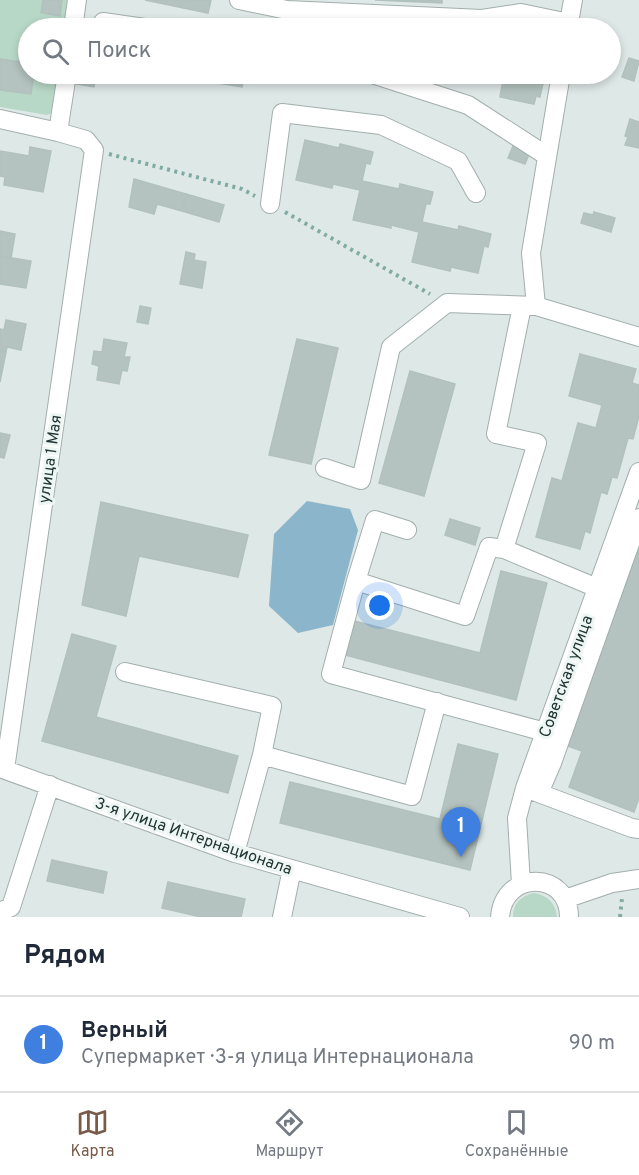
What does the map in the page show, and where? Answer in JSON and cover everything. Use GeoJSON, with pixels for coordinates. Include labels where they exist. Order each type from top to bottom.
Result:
{"type":"FeatureCollection","features":[{"type":"Feature","properties":{"kind":"street"},"geometry":{"type":"LineString","coordinates":[[74,18],[77,0]]}},
{"type":"Feature","properties":{"kind":"street"},"geometry":{"type":"LineString","coordinates":[[239,0],[287,10],[460,18]]}},
{"type":"Feature","properties":{"kind":"street"},"geometry":{"type":"LineString","coordinates":[[570,18],[573,0]]}},
{"type":"Feature","properties":{"kind":"street"},"geometry":{"type":"LineString","coordinates":[[488,18],[521,13],[539,18]]}},
{"type":"Feature","properties":{"kind":"street"},"geometry":{"type":"LineString","coordinates":[[0,119],[58,132],[65,84]]}},
{"type":"Feature","properties":{"kind":"street"},"geometry":{"type":"LineString","coordinates":[[403,84],[468,105],[547,156]]}},
{"type":"Feature","properties":{"kind":"street"},"geometry":{"type":"LineString","coordinates":[[504,549],[537,443],[496,434],[529,306],[531,253],[559,84]]}},
{"type":"Feature","properties":{"kind":"street"},"geometry":{"type":"LineString","coordinates":[[270,204],[282,113],[381,125],[458,161],[476,193]]}},
{"type":"Feature","properties":{"kind":"street","name":"улица 1 Мая"},"geometry":{"type":"LineString","coordinates":[[2,768],[94,150],[86,140],[58,132]]}},
{"type":"Feature","properties":{"kind":"street"},"geometry":{"type":"LineString","coordinates":[[325,468],[361,480],[391,347],[447,303],[529,306],[639,337]]}},
{"type":"Feature","properties":{"kind":"street","name":"Советская улица"},"geometry":{"type":"LineString","coordinates":[[521,884],[518,818],[532,791],[545,732],[639,472]]}},
{"type":"Feature","properties":{"kind":"street"},"geometry":{"type":"LineString","coordinates":[[639,518],[556,752],[532,791],[639,829]]}},
{"type":"Feature","properties":{"kind":"street"},"geometry":{"type":"LineString","coordinates":[[407,530],[375,520],[331,674],[545,732]]}},
{"type":"Feature","properties":{"kind":"street"},"geometry":{"type":"LineString","coordinates":[[356,581],[465,616],[489,547],[504,549],[597,588]]}},
{"type":"Feature","properties":{"kind":"street"},"geometry":{"type":"LineString","coordinates":[[125,672],[272,706],[262,755],[235,853]]}},
{"type":"Feature","properties":{"kind":"street"},"geometry":{"type":"LineString","coordinates":[[262,755],[412,796],[437,702]]}},
{"type":"Feature","properties":{"kind":"street","name":"3-я улица Интернационала"},"geometry":{"type":"LineString","coordinates":[[2,768],[235,853],[460,917]]}},
{"type":"Feature","properties":{"kind":"street"},"geometry":{"type":"LineString","coordinates":[[11,912],[50,785]]}},
{"type":"Feature","properties":{"kind":"street"},"geometry":{"type":"LineString","coordinates":[[282,917],[292,869]]}},
{"type":"Feature","properties":{"kind":"street"},"geometry":{"type":"LineString","coordinates":[[565,899],[612,883],[639,879]]}},
{"type":"Feature","properties":{"kind":"street"},"geometry":{"type":"LineString","coordinates":[[500,917],[501,907],[512,890],[521,884],[533,881],[546,883],[557,889],[565,899],[569,917]]}},
{"type":"Feature","properties":{"kind":"green space"},"geometry":{"type":"Polygon","coordinates":[[[0,0],[68,0],[66,18],[18,18],[18,84],[58,84],[54,112],[47,115],[0,107],[0,0]]]}},
{"type":"Feature","properties":{"kind":"green space"},"geometry":{"type":"Polygon","coordinates":[[[534,893],[550,900],[557,917],[513,917],[514,908],[519,901],[534,893]]]}},
{"type":"Feature","properties":{"kind":"water"},"geometry":{"type":"Polygon","coordinates":[[[307,501],[350,509],[358,530],[333,625],[298,633],[269,606],[274,534],[307,501]]]}},
{"type":"Feature","properties":{"kind":"building"},"geometry":{"type":"Polygon","coordinates":[[[43,0],[62,0],[60,16],[41,13],[43,0]]]}},
{"type":"Feature","properties":{"kind":"building"},"geometry":{"type":"Polygon","coordinates":[[[145,0],[211,0],[208,13],[145,0]]]}},
{"type":"Feature","properties":{"kind":"building"},"geometry":{"type":"Polygon","coordinates":[[[375,0],[442,0],[442,3],[375,0]]]}},
{"type":"Feature","properties":{"kind":"building"},"geometry":{"type":"Polygon","coordinates":[[[629,58],[639,61],[634,81],[622,77],[629,58]]]}},
{"type":"Feature","properties":{"kind":"building"},"geometry":{"type":"Polygon","coordinates":[[[0,59],[18,62],[18,84],[32,84],[31,94],[0,90],[0,59]]]}},
{"type":"Feature","properties":{"kind":"building"},"geometry":{"type":"Polygon","coordinates":[[[76,84],[94,84],[94,87],[76,84]]]}},
{"type":"Feature","properties":{"kind":"building"},"geometry":{"type":"Polygon","coordinates":[[[224,84],[242,84],[242,87],[224,84]]]}},
{"type":"Feature","properties":{"kind":"building"},"geometry":{"type":"Polygon","coordinates":[[[502,84],[543,84],[540,97],[536,96],[534,104],[500,97],[502,84]]]}},
{"type":"Feature","properties":{"kind":"building"},"geometry":{"type":"Polygon","coordinates":[[[630,119],[639,122],[639,148],[625,145],[630,119]]]}},
{"type":"Feature","properties":{"kind":"building"},"geometry":{"type":"Polygon","coordinates":[[[305,140],[339,148],[340,144],[373,152],[370,164],[366,163],[362,181],[399,189],[400,184],[433,192],[430,204],[426,204],[422,222],[458,230],[459,226],[491,234],[488,247],[484,246],[478,273],[451,267],[450,271],[412,262],[419,232],[391,225],[391,228],[353,220],[360,190],[333,184],[332,188],[296,180],[305,140]]]}},
{"type":"Feature","properties":{"kind":"building"},"geometry":{"type":"Polygon","coordinates":[[[513,146],[530,152],[525,164],[508,158],[513,146]]]}},
{"type":"Feature","properties":{"kind":"building"},"geometry":{"type":"Polygon","coordinates":[[[30,147],[51,151],[43,192],[4,185],[5,177],[0,176],[0,151],[29,156],[30,147]]]}},
{"type":"Feature","properties":{"kind":"building"},"geometry":{"type":"Polygon","coordinates":[[[134,179],[186,194],[182,211],[157,204],[154,214],[129,207],[134,179]]]}},
{"type":"Feature","properties":{"kind":"building"},"geometry":{"type":"Polygon","coordinates":[[[186,194],[224,205],[219,222],[182,211],[186,194]]]}},
{"type":"Feature","properties":{"kind":"building"},"geometry":{"type":"Polygon","coordinates":[[[594,212],[615,218],[611,232],[581,223],[584,213],[593,215],[594,212]]]}},
{"type":"Feature","properties":{"kind":"building"},"geometry":{"type":"Polygon","coordinates":[[[0,231],[15,234],[11,258],[0,256],[0,231]]]}},
{"type":"Feature","properties":{"kind":"building"},"geometry":{"type":"Polygon","coordinates":[[[186,252],[195,254],[194,260],[206,262],[202,288],[180,284],[186,252]]]}},
{"type":"Feature","properties":{"kind":"building"},"geometry":{"type":"Polygon","coordinates":[[[0,256],[31,261],[26,288],[0,284],[0,256]]]}},
{"type":"Feature","properties":{"kind":"building"},"geometry":{"type":"Polygon","coordinates":[[[140,306],[151,308],[148,324],[137,322],[140,306]]]}},
{"type":"Feature","properties":{"kind":"building"},"geometry":{"type":"Polygon","coordinates":[[[6,320],[26,324],[21,350],[7,347],[6,352],[0,351],[0,329],[4,330],[6,320]]]}},
{"type":"Feature","properties":{"kind":"building"},"geometry":{"type":"Polygon","coordinates":[[[104,339],[127,343],[124,357],[130,357],[127,371],[122,370],[119,384],[97,380],[99,366],[92,364],[94,351],[102,352],[104,339]]]}},
{"type":"Feature","properties":{"kind":"building"},"geometry":{"type":"Polygon","coordinates":[[[297,339],[338,348],[311,464],[269,455],[297,339]]]}},
{"type":"Feature","properties":{"kind":"building"},"geometry":{"type":"Polygon","coordinates":[[[0,351],[6,352],[0,382],[0,351]]]}},
{"type":"Feature","properties":{"kind":"building"},"geometry":{"type":"Polygon","coordinates":[[[580,354],[636,369],[632,383],[639,385],[639,416],[633,439],[628,438],[617,478],[612,477],[607,494],[601,492],[590,533],[585,531],[580,549],[536,537],[552,478],[562,481],[578,423],[596,428],[602,405],[569,396],[580,354]]]}},
{"type":"Feature","properties":{"kind":"building"},"geometry":{"type":"Polygon","coordinates":[[[410,371],[455,384],[424,496],[379,483],[410,371]]]}},
{"type":"Feature","properties":{"kind":"building"},"geometry":{"type":"Polygon","coordinates":[[[0,433],[10,435],[4,458],[0,457],[0,433]]]}},
{"type":"Feature","properties":{"kind":"building"},"geometry":{"type":"Polygon","coordinates":[[[101,502],[248,535],[238,577],[139,556],[126,616],[82,605],[101,502]]]}},
{"type":"Feature","properties":{"kind":"building"},"geometry":{"type":"Polygon","coordinates":[[[450,519],[480,528],[475,545],[445,535],[450,519]]]}},
{"type":"Feature","properties":{"kind":"building"},"geometry":{"type":"Polygon","coordinates":[[[639,549],[639,798],[634,812],[569,787],[582,751],[565,745],[639,549]]]}},
{"type":"Feature","properties":{"kind":"building"},"geometry":{"type":"Polygon","coordinates":[[[501,571],[547,583],[516,700],[345,655],[354,621],[480,653],[501,571]]]}},
{"type":"Feature","properties":{"kind":"building"},"geometry":{"type":"Polygon","coordinates":[[[72,634],[116,646],[96,717],[238,756],[228,793],[42,741],[72,634]]]}},
{"type":"Feature","properties":{"kind":"building"},"geometry":{"type":"Polygon","coordinates":[[[458,744],[498,754],[470,870],[280,823],[290,782],[440,819],[458,744]]]}},
{"type":"Feature","properties":{"kind":"building"},"geometry":{"type":"Polygon","coordinates":[[[52,860],[107,872],[103,893],[47,881],[52,860]]]}},
{"type":"Feature","properties":{"kind":"building"},"geometry":{"type":"Polygon","coordinates":[[[168,882],[245,899],[241,917],[201,917],[162,908],[168,882]]]}},
{"type":"Feature","properties":{"kind":"place","name":"Верный"},"geometry":{"type":"Point","coordinates":[461,857]}}]}
